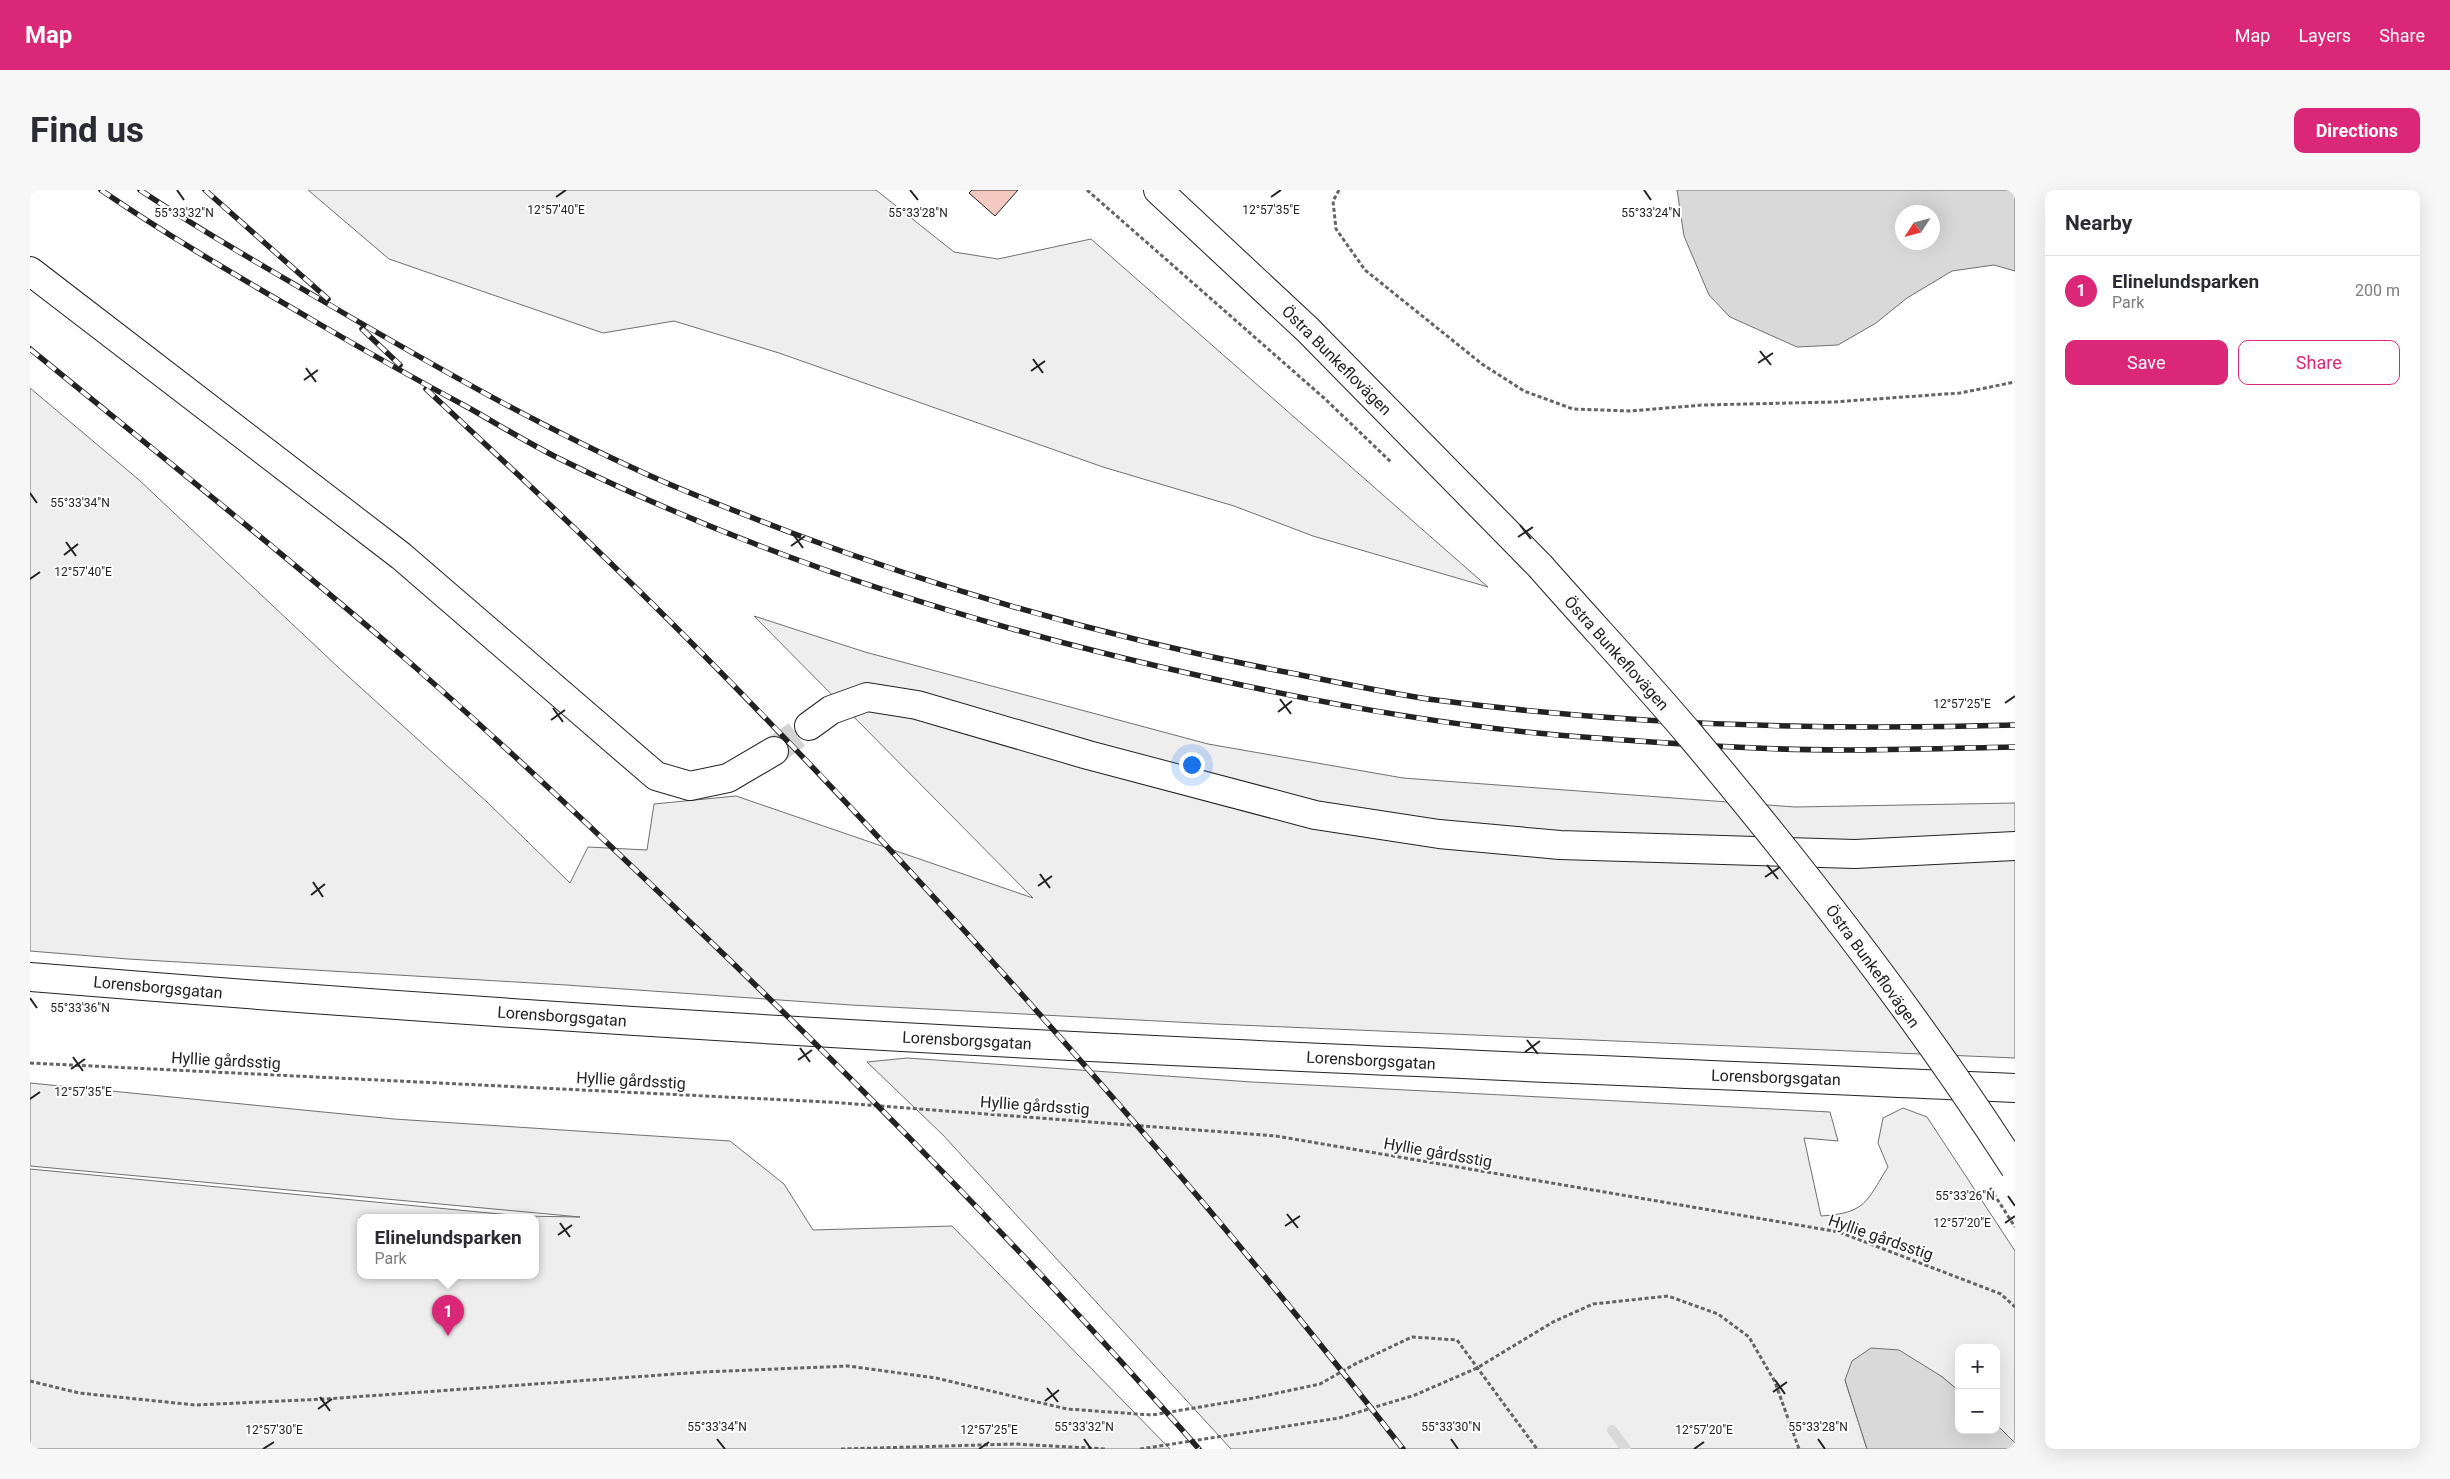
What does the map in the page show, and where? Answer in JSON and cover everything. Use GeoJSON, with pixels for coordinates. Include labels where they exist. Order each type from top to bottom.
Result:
{"type":"FeatureCollection","features":[{"type":"Feature","properties":{"kind":"main road","name":"Östra Bunkeflovägen"},"geometry":{"type":"LineString","coordinates":[[1158,190],[1308,330],[1540,566],[1691,736],[1848,930],[1988,1126],[2015,1168]]}},
{"type":"Feature","properties":{"kind":"main road"},"geometry":{"type":"LineString","coordinates":[[30,270],[401,556],[656,776],[690,786],[728,778],[774,751]]}},
{"type":"Feature","properties":{"kind":"main road"},"geometry":{"type":"LineString","coordinates":[[809,726],[831,710],[867,697],[917,705],[1088,756],[1314,815],[1439,834],[1560,845],[1855,854],[2015,846]]}},
{"type":"Feature","properties":{"kind":"main road","name":"Lorensborgsgatan"},"geometry":{"type":"LineString","coordinates":[[30,977],[278,997],[799,1031],[1327,1058],[2015,1088]]}},
{"type":"Feature","properties":{"kind":"main road","name":"Lorensborgsgatan"},"geometry":{"type":"LineString","coordinates":[[1905,1083],[2015,1078]]}},
{"type":"Feature","properties":{"kind":"path"},"geometry":{"type":"LineString","coordinates":[[1087,190],[1324,398],[1395,465]]}},
{"type":"Feature","properties":{"kind":"path"},"geometry":{"type":"LineString","coordinates":[[1338,190],[1334,201],[1336,229],[1364,270],[1482,364],[1524,391],[1573,408],[1630,411],[1703,405],[1833,402],[1960,393],[2015,382]]}},
{"type":"Feature","properties":{"kind":"path","name":"Hyllie gårdsstig"},"geometry":{"type":"LineString","coordinates":[[30,1063],[828,1102],[1276,1136],[1839,1232],[2001,1294],[2015,1306]]}},
{"type":"Feature","properties":{"kind":"path"},"geometry":{"type":"LineString","coordinates":[[1985,1180],[2015,1227]]}},
{"type":"Feature","properties":{"kind":"path"},"geometry":{"type":"LineString","coordinates":[[1140,1449],[1339,1418],[1415,1395],[1477,1368],[1553,1322],[1593,1304],[1668,1296],[1718,1314],[1749,1337],[1775,1382],[1799,1449]]}},
{"type":"Feature","properties":{"kind":"path"},"geometry":{"type":"LineString","coordinates":[[30,1381],[79,1393],[196,1404],[335,1399],[703,1372],[848,1366],[936,1378],[1067,1409],[1152,1415],[1254,1398],[1320,1384],[1357,1363],[1412,1336],[1457,1340],[1537,1449]]}},
{"type":"Feature","properties":{"kind":"path"},"geometry":{"type":"LineString","coordinates":[[841,1449],[1015,1444],[1106,1449]]}},
{"type":"Feature","properties":{"kind":"shaded area"},"geometry":{"type":"Polygon","coordinates":[[[308,190],[876,190],[954,252],[998,259],[1091,239],[1488,587],[1313,536],[1234,506],[1103,467],[779,353],[674,321],[603,333],[389,259],[308,190]]]}},
{"type":"Feature","properties":{"kind":"shaded area"},"geometry":{"type":"Polygon","coordinates":[[[1677,190],[2015,190],[2015,271],[1994,265],[1952,271],[1907,298],[1876,323],[1838,345],[1797,347],[1730,317],[1709,295],[1684,236],[1677,190]]]}},
{"type":"Feature","properties":{"kind":"shaded area"},"geometry":{"type":"Polygon","coordinates":[[[30,388],[138,479],[339,668],[487,802],[570,883],[588,847],[647,850],[654,804],[736,796],[1033,898],[754,616],[865,652],[1208,744],[1403,778],[1795,807],[2015,803],[2015,1058],[1215,1024],[851,1005],[566,985],[128,959],[30,951],[30,388]]]}},
{"type":"Feature","properties":{"kind":"shaded area"},"geometry":{"type":"Polygon","coordinates":[[[907,1058],[1252,1082],[1830,1112],[1838,1141],[1804,1138],[1821,1216],[1847,1212],[1863,1204],[1869,1197],[1888,1167],[1878,1143],[1883,1118],[1903,1108],[1927,1117],[2015,1251],[2015,1443],[2000,1428],[2000,1344],[1955,1344],[1955,1388],[1941,1376],[1845,1380],[1867,1449],[1231,1449],[943,1135],[867,1062],[907,1058]]]}},
{"type":"Feature","properties":{"kind":"shaded area"},"geometry":{"type":"Polygon","coordinates":[[[30,1083],[394,1119],[730,1141],[784,1184],[813,1230],[952,1226],[1170,1449],[30,1449],[30,1169],[500,1214],[357,1214],[357,1279],[539,1279],[539,1216],[580,1217],[30,1166],[30,1083]]]}},
{"type":"Feature","properties":{"kind":"shaded area"},"geometry":{"type":"Polygon","coordinates":[[[1871,1348],[1899,1350],[1941,1376],[1955,1388],[1955,1434],[2000,1434],[2000,1428],[2015,1443],[2015,1449],[1867,1449],[1845,1380],[1852,1361],[1871,1348]]]}},
{"type":"Feature","properties":{"kind":"building"},"geometry":{"type":"Polygon","coordinates":[[[972,190],[1018,190],[995,216],[969,193],[972,190]]]}},
{"type":"Feature","properties":{"kind":"waterway"},"geometry":{"type":"LineString","coordinates":[[1612,1430],[1626,1449]]}},
{"type":"Feature","properties":{"kind":"tunnel"},"geometry":{"type":"LineString","coordinates":[[774,751],[809,726]]}},
{"type":"Feature","properties":{"kind":"railway"},"geometry":{"type":"LineString","coordinates":[[101,190],[230,272],[389,364],[558,458],[636,495],[716,529],[797,560],[962,614],[1130,660],[1214,679],[1357,708],[1453,723],[1549,734],[1781,749],[1863,750],[2015,747]]}},
{"type":"Feature","properties":{"kind":"railway"},"geometry":{"type":"LineString","coordinates":[[140,190],[186,220],[406,349],[523,414],[603,454],[680,489],[792,533],[914,576],[1039,614],[1101,631],[1227,660],[1428,699],[1501,708],[1574,715],[1721,724],[1868,727],[2015,725]]}},
{"type":"Feature","properties":{"kind":"railway"},"geometry":{"type":"LineString","coordinates":[[205,190],[328,299]]}},
{"type":"Feature","properties":{"kind":"railway"},"geometry":{"type":"LineString","coordinates":[[362,329],[400,365]]}},
{"type":"Feature","properties":{"kind":"railway"},"geometry":{"type":"LineString","coordinates":[[30,349],[386,642],[577,814],[821,1049],[950,1179],[1138,1380],[1199,1449]]}},
{"type":"Feature","properties":{"kind":"railway"},"geometry":{"type":"LineString","coordinates":[[426,389],[557,511],[710,661],[922,885],[1026,999],[1171,1165],[1312,1334],[1403,1449]]}},
{"type":"Feature","properties":{"kind":"place","name":"Elinelundsparken"},"geometry":{"type":"Point","coordinates":[448,1336]}}]}
